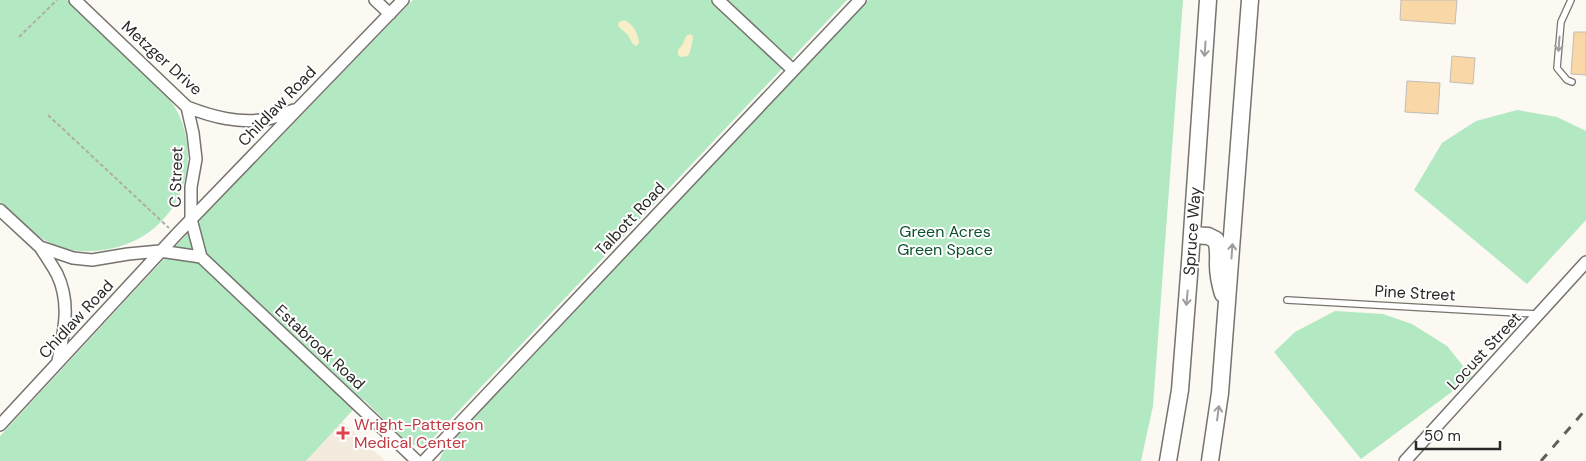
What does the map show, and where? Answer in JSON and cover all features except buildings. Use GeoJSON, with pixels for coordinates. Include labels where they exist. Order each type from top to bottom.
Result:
{"type":"FeatureCollection","features":[{"type":"Feature","properties":{"kind":"street","name":"Metzger Drive"},"geometry":{"type":"LineString","coordinates":[[74,0],[187,107],[210,116],[235,121],[267,119],[296,109]]}},
{"type":"Feature","properties":{"kind":"street"},"geometry":{"type":"LineString","coordinates":[[375,0],[390,14]]}},
{"type":"Feature","properties":{"kind":"street","name":"Childlaw Road"},"geometry":{"type":"LineString","coordinates":[[176,235],[403,0]]}},
{"type":"Feature","properties":{"kind":"street"},"geometry":{"type":"LineString","coordinates":[[718,0],[793,70]]}},
{"type":"Feature","properties":{"kind":"street","name":"Talbott Road"},"geometry":{"type":"LineString","coordinates":[[424,461],[860,0]]}},
{"type":"Feature","properties":{"kind":"street","name":"Spruce Way"},"geometry":{"type":"LineString","coordinates":[[1168,461],[1180,390],[1208,0]]}},
{"type":"Feature","properties":{"kind":"street"},"geometry":{"type":"LineString","coordinates":[[1210,461],[1220,393],[1250,0]]}},
{"type":"Feature","properties":{"kind":"street","name":"C Street"},"geometry":{"type":"LineString","coordinates":[[187,107],[196,159],[191,187],[191,219]]}},
{"type":"Feature","properties":{"kind":"street"},"geometry":{"type":"LineString","coordinates":[[0,210],[40,247],[57,274],[64,298],[66,322],[58,362]]}},
{"type":"Feature","properties":{"kind":"street"},"geometry":{"type":"LineString","coordinates":[[40,247],[73,258],[92,260],[160,251],[201,257],[191,219]]}},
{"type":"Feature","properties":{"kind":"street","name":"Chidlaw Road"},"geometry":{"type":"LineString","coordinates":[[0,425],[176,235]]}},
{"type":"Feature","properties":{"kind":"street"},"geometry":{"type":"LineString","coordinates":[[1192,235],[1208,236],[1216,240],[1219,248],[1218,267],[1220,283],[1227,305]]}},
{"type":"Feature","properties":{"kind":"street","name":"Estabrook Road"},"geometry":{"type":"LineString","coordinates":[[201,257],[417,461]]}},
{"type":"Feature","properties":{"kind":"street","name":"Locust Street"},"geometry":{"type":"LineString","coordinates":[[1405,461],[1586,262]]}},
{"type":"Feature","properties":{"kind":"lane"},"geometry":{"type":"LineString","coordinates":[[1571,0],[1561,22],[1558,68],[1567,80],[1572,82]]}},
{"type":"Feature","properties":{"kind":"lane","name":"Pine Street"},"geometry":{"type":"LineString","coordinates":[[1288,300],[1540,314]]}},
{"type":"Feature","properties":{"kind":"path"},"geometry":{"type":"LineString","coordinates":[[19,37],[56,0]]}},
{"type":"Feature","properties":{"kind":"path"},"geometry":{"type":"LineString","coordinates":[[48,115],[176,235]]}},
{"type":"Feature","properties":{"kind":"shaded area","name":"Wright-Patterson Medical Center"},"geometry":{"type":"Polygon","coordinates":[[[342,421],[385,461],[306,461],[342,421]]]}},
{"type":"Feature","properties":{"kind":"green space"},"geometry":{"type":"Polygon","coordinates":[[[0,0],[67,0],[159,87],[175,108],[182,122],[187,143],[187,164],[184,184],[176,203],[164,219],[149,233],[130,243],[109,249],[94,251],[71,250],[50,243],[36,234],[0,202],[0,0]]]}},
{"type":"Feature","properties":{"kind":"green space"},"geometry":{"type":"Polygon","coordinates":[[[413,0],[847,0],[427,443],[420,445],[409,444],[363,399],[306,461],[0,461],[0,436],[212,207],[413,0]]]}},
{"type":"Feature","properties":{"kind":"green space","name":"Green Acres Green Space"},"geometry":{"type":"Polygon","coordinates":[[[868,0],[1183,0],[1153,406],[1141,461],[439,461],[444,450],[868,0]]]}},
{"type":"Feature","properties":{"kind":"green space"},"geometry":{"type":"Polygon","coordinates":[[[1517,110],[1557,117],[1586,131],[1586,220],[1527,284],[1414,190],[1442,143],[1476,121],[1517,110]]]}},
{"type":"Feature","properties":{"kind":"green space"},"geometry":{"type":"Polygon","coordinates":[[[1335,311],[1383,314],[1412,324],[1447,346],[1472,377],[1361,459],[1274,352],[1295,332],[1335,311]]]}},
{"type":"Feature","properties":{"kind":"sand"},"geometry":{"type":"Polygon","coordinates":[[[624,20],[633,27],[638,36],[639,43],[636,46],[618,26],[619,22],[624,20]]]}},
{"type":"Feature","properties":{"kind":"sand"},"geometry":{"type":"Polygon","coordinates":[[[690,34],[693,36],[689,55],[681,57],[678,55],[678,50],[686,36],[690,34]]]}},
{"type":"Feature","properties":{"kind":"railway"},"geometry":{"type":"LineString","coordinates":[[1541,461],[1586,409]]}},
{"type":"Feature","properties":{"kind":"place","name":"Wright-Patterson Medical Center"},"geometry":{"type":"Point","coordinates":[343,433]}}]}
